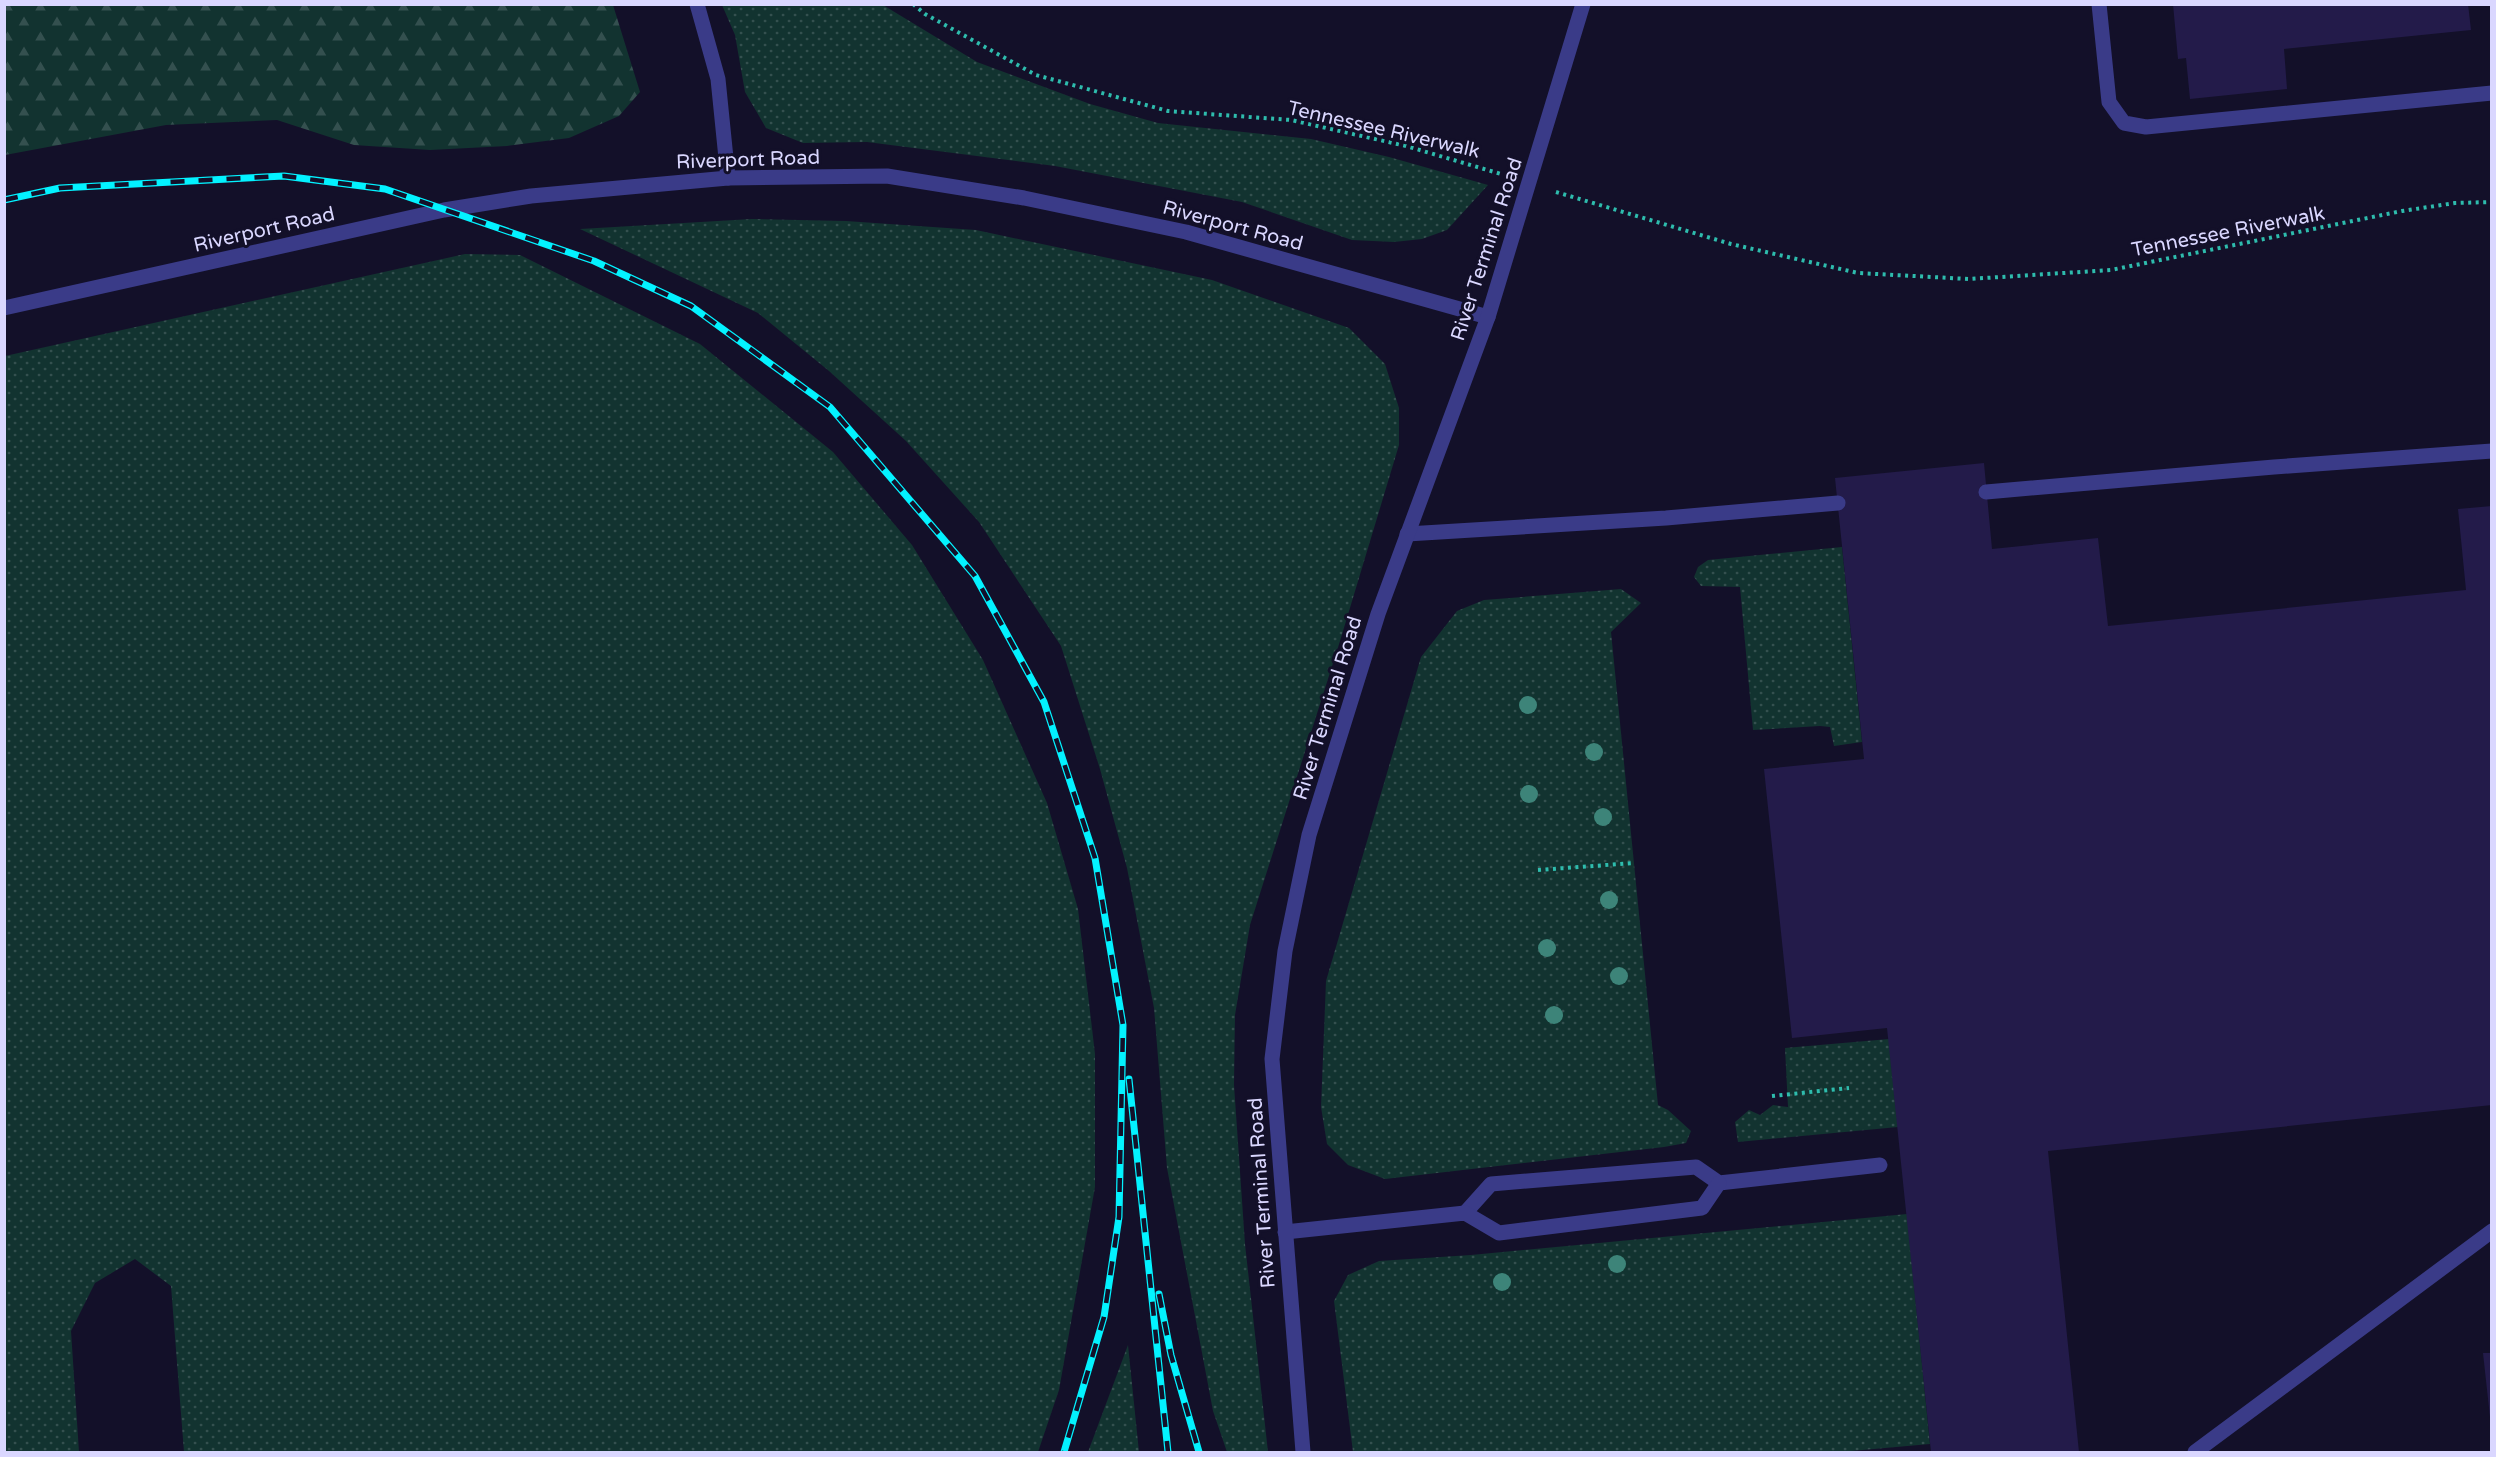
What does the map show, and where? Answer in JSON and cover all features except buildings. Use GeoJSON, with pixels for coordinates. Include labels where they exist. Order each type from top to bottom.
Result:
{"type":"FeatureCollection","features":[{"type":"Feature","properties":{"kind":"street"},"geometry":{"type":"LineString","coordinates":[[697,4],[718,79],[728,178]]}},
{"type":"Feature","properties":{"kind":"street","name":"River Terminal Road"},"geometry":{"type":"LineString","coordinates":[[1303,1452],[1272,1059],[1285,951],[1310,835],[1378,614],[1488,317],[1583,4]]}},
{"type":"Feature","properties":{"kind":"street"},"geometry":{"type":"LineString","coordinates":[[2099,4],[2109,102],[2124,123],[2146,127],[2492,93]]}},
{"type":"Feature","properties":{"kind":"street","name":"Riverport Road"},"geometry":{"type":"LineString","coordinates":[[4,308],[444,210],[531,196],[728,178],[887,176],[1024,198],[1186,232],[1488,317]]}},
{"type":"Feature","properties":{"kind":"street"},"geometry":{"type":"LineString","coordinates":[[1986,492],[2274,466],[2492,451]]}},
{"type":"Feature","properties":{"kind":"street"},"geometry":{"type":"LineString","coordinates":[[1407,534],[1666,518],[1838,503]]}},
{"type":"Feature","properties":{"kind":"street"},"geometry":{"type":"LineString","coordinates":[[1465,1213],[1491,1184],[1696,1167],[1719,1183],[1880,1165]]}},
{"type":"Feature","properties":{"kind":"street"},"geometry":{"type":"LineString","coordinates":[[1285,1232],[1465,1213],[1499,1233],[1702,1208],[1719,1183]]}},
{"type":"Feature","properties":{"kind":"street"},"geometry":{"type":"LineString","coordinates":[[2195,1452],[2492,1231]]}},
{"type":"Feature","properties":{"kind":"path","name":"Tennessee Riverwalk"},"geometry":{"type":"LineString","coordinates":[[913,4],[925,14],[1036,75],[1168,111],[1291,120],[1406,146],[1731,244],[1858,273],[1969,279],[2111,270],[2402,211],[2455,203],[2492,202]]}},
{"type":"Feature","properties":{"kind":"path"},"geometry":{"type":"LineString","coordinates":[[1538,870],[1634,863]]}},
{"type":"Feature","properties":{"kind":"path"},"geometry":{"type":"LineString","coordinates":[[1772,1096],[1849,1088]]}},
{"type":"Feature","properties":{"kind":"green space"},"geometry":{"type":"Polygon","coordinates":[[[5,4],[613,5],[640,92],[619,116],[569,138],[507,146],[430,150],[354,145],[277,120],[166,125],[5,155],[5,4]]]}},
{"type":"Feature","properties":{"kind":"green space"},"geometry":{"type":"Polygon","coordinates":[[[722,5],[883,5],[977,62],[1090,104],[1158,123],[1311,139],[1389,157],[1488,185],[1447,230],[1422,239],[1394,242],[1352,240],[1242,202],[1055,166],[867,142],[803,143],[766,128],[745,92],[735,35],[722,5]]]}},
{"type":"Feature","properties":{"kind":"green space"},"geometry":{"type":"Polygon","coordinates":[[[752,219],[846,221],[976,230],[1212,280],[1349,328],[1385,364],[1399,408],[1399,445],[1250,925],[1235,1015],[1234,1085],[1245,1244],[1268,1452],[1227,1452],[1213,1411],[1167,1168],[1154,1008],[1127,868],[1100,769],[1061,646],[979,522],[906,441],[829,371],[758,313],[580,229],[752,219]]]}},
{"type":"Feature","properties":{"kind":"green space"},"geometry":{"type":"Polygon","coordinates":[[[465,254],[520,255],[700,344],[833,452],[912,545],[983,660],[1047,803],[1078,909],[1095,1054],[1095,1187],[1059,1390],[1038,1452],[184,1452],[171,1286],[135,1259],[95,1283],[71,1331],[79,1452],[5,1452],[5,356],[465,254]]]}},
{"type":"Feature","properties":{"kind":"green space"},"geometry":{"type":"Polygon","coordinates":[[[1842,547],[1862,742],[1834,746],[1830,727],[1753,730],[1740,587],[1701,586],[1694,577],[1698,567],[1708,560],[1842,547]]]}},
{"type":"Feature","properties":{"kind":"green space"},"geometry":{"type":"Polygon","coordinates":[[[1621,589],[1641,603],[1611,632],[1658,1105],[1668,1110],[1691,1131],[1686,1143],[1385,1179],[1348,1165],[1327,1144],[1321,1107],[1326,981],[1421,657],[1457,611],[1484,600],[1621,589]]]}},
{"type":"Feature","properties":{"kind":"green space"},"geometry":{"type":"Polygon","coordinates":[[[1889,1039],[1898,1127],[1738,1142],[1735,1122],[1749,1110],[1760,1115],[1773,1105],[1788,1107],[1785,1048],[1889,1039]]]}},
{"type":"Feature","properties":{"kind":"green space"},"geometry":{"type":"Polygon","coordinates":[[[1907,1214],[1930,1444],[1840,1452],[1353,1452],[1334,1301],[1348,1275],[1379,1261],[1471,1255],[1907,1214]]]}},
{"type":"Feature","properties":{"kind":"green space"},"geometry":{"type":"Polygon","coordinates":[[[1128,1345],[1139,1452],[1088,1452],[1128,1345]]]}},
{"type":"Feature","properties":{"kind":"railway"},"geometry":{"type":"LineString","coordinates":[[4,200],[60,188],[284,176],[385,189],[594,261],[691,306],[830,407],[975,576],[1044,702],[1095,858],[1123,1025],[1119,1217],[1104,1317],[1064,1452]]}},
{"type":"Feature","properties":{"kind":"railway"},"geometry":{"type":"LineString","coordinates":[[1129,1079],[1168,1452]]}},
{"type":"Feature","properties":{"kind":"railway"},"geometry":{"type":"LineString","coordinates":[[1159,1294],[1171,1355],[1199,1452]]}}]}
